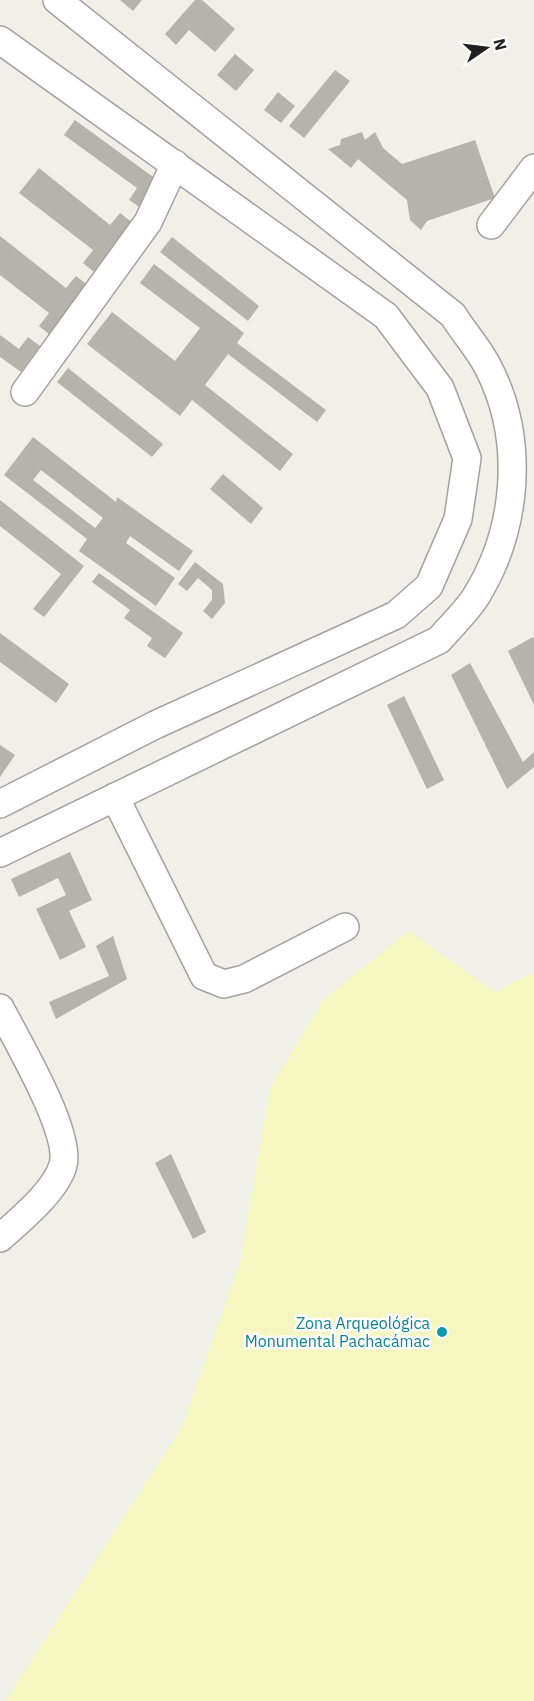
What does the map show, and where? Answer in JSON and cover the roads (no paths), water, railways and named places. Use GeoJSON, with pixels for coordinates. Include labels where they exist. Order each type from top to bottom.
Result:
{"type":"FeatureCollection","features":[{"type":"Feature","properties":{"kind":"lane"},"geometry":{"type":"LineString","coordinates":[[0,853],[439,640],[475,598],[501,545],[513,489],[508,422],[489,368],[453,315],[57,0]]}},
{"type":"Feature","properties":{"kind":"lane"},"geometry":{"type":"LineString","coordinates":[[0,40],[386,316],[440,388],[466,458],[458,519],[429,586],[396,615],[155,725],[0,804]]}},
{"type":"Feature","properties":{"kind":"lane"},"geometry":{"type":"LineString","coordinates":[[25,392],[148,222],[175,164]]}},
{"type":"Feature","properties":{"kind":"lane"},"geometry":{"type":"LineString","coordinates":[[491,225],[534,168]]}},
{"type":"Feature","properties":{"kind":"lane"},"geometry":{"type":"LineString","coordinates":[[115,797],[204,976],[224,984],[244,979],[345,927]]}},
{"type":"Feature","properties":{"kind":"lane"},"geometry":{"type":"LineString","coordinates":[[0,1008],[60,1127],[63,1164],[42,1199],[0,1238]]}},
{"type":"Feature","properties":{"kind":"place","name":"Zona Arqueológica Monumental Pachacámac"},"geometry":{"type":"Point","coordinates":[442,1332]}}]}
